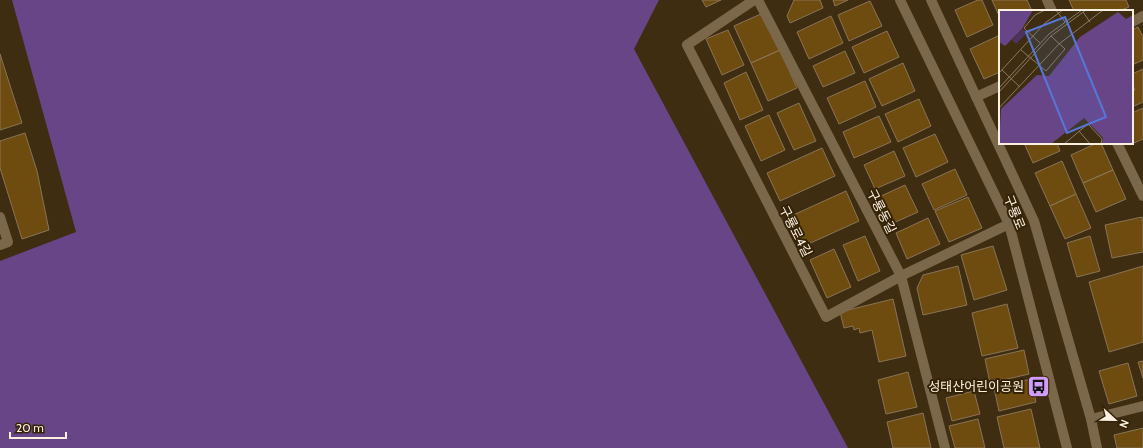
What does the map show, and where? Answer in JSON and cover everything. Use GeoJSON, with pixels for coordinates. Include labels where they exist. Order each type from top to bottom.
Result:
{"type":"FeatureCollection","features":[{"type":"Feature","properties":{"kind":"street","name":"구룡로4길"},"geometry":{"type":"LineString","coordinates":[[754,0],[687,45],[826,317],[901,276],[1009,224]]}},
{"type":"Feature","properties":{"kind":"street","name":"구룡동길"},"geometry":{"type":"LineString","coordinates":[[758,0],[901,276],[945,448]]}},
{"type":"Feature","properties":{"kind":"street","name":"구룡로"},"geometry":{"type":"LineString","coordinates":[[900,0],[1009,224],[1067,448]]}},
{"type":"Feature","properties":{"kind":"street","name":"구룡로"},"geometry":{"type":"LineString","coordinates":[[930,0],[1034,221],[1091,419],[1097,448]]}},
{"type":"Feature","properties":{"kind":"street"},"geometry":{"type":"LineString","coordinates":[[1047,0],[1052,10]]}},
{"type":"Feature","properties":{"kind":"street"},"geometry":{"type":"LineString","coordinates":[[1133,21],[1143,16]]}},
{"type":"Feature","properties":{"kind":"street"},"geometry":{"type":"LineString","coordinates":[[976,97],[999,86]]}},
{"type":"Feature","properties":{"kind":"street"},"geometry":{"type":"LineString","coordinates":[[1117,144],[1143,196]]}},
{"type":"Feature","properties":{"kind":"street"},"geometry":{"type":"LineString","coordinates":[[0,217],[8,242],[0,245]]}},
{"type":"Feature","properties":{"kind":"street"},"geometry":{"type":"LineString","coordinates":[[1091,419],[1143,406]]}},
{"type":"Feature","properties":{"kind":"shaded area"},"geometry":{"type":"Polygon","coordinates":[[[12,0],[659,0],[634,49],[848,448],[0,448],[0,261],[76,232],[12,0]]]}},
{"type":"Feature","properties":{"kind":"building"},"geometry":{"type":"Polygon","coordinates":[[[702,0],[721,0],[706,7],[702,0]]]}},
{"type":"Feature","properties":{"kind":"building"},"geometry":{"type":"Polygon","coordinates":[[[794,0],[820,0],[823,8],[790,23],[787,16],[794,0]]]}},
{"type":"Feature","properties":{"kind":"building"},"geometry":{"type":"Polygon","coordinates":[[[833,0],[848,0],[835,6],[833,0]]]}},
{"type":"Feature","properties":{"kind":"building"},"geometry":{"type":"Polygon","coordinates":[[[978,0],[982,0],[993,25],[967,37],[955,10],[978,0]]]}},
{"type":"Feature","properties":{"kind":"building"},"geometry":{"type":"Polygon","coordinates":[[[992,0],[1027,0],[1032,10],[999,10],[999,16],[992,0]]]}},
{"type":"Feature","properties":{"kind":"building"},"geometry":{"type":"Polygon","coordinates":[[[1069,0],[1126,0],[1129,7],[1122,10],[1074,10],[1069,0]]]}},
{"type":"Feature","properties":{"kind":"building"},"geometry":{"type":"Polygon","coordinates":[[[870,1],[882,26],[849,41],[838,15],[870,1]]]}},
{"type":"Feature","properties":{"kind":"building"},"geometry":{"type":"Polygon","coordinates":[[[763,13],[780,50],[751,63],[734,26],[763,13]]]}},
{"type":"Feature","properties":{"kind":"building"},"geometry":{"type":"Polygon","coordinates":[[[831,16],[843,43],[809,59],[797,32],[831,16]]]}},
{"type":"Feature","properties":{"kind":"building"},"geometry":{"type":"Polygon","coordinates":[[[1138,27],[1143,37],[1143,60],[1133,65],[1133,30],[1138,27]]]}},
{"type":"Feature","properties":{"kind":"building"},"geometry":{"type":"Polygon","coordinates":[[[728,30],[744,65],[722,75],[706,39],[728,30]]]}},
{"type":"Feature","properties":{"kind":"building"},"geometry":{"type":"Polygon","coordinates":[[[887,31],[899,57],[864,73],[852,47],[887,31]]]}},
{"type":"Feature","properties":{"kind":"building"},"geometry":{"type":"Polygon","coordinates":[[[999,35],[999,72],[984,79],[970,49],[999,35]]]}},
{"type":"Feature","properties":{"kind":"building"},"geometry":{"type":"Polygon","coordinates":[[[780,50],[797,88],[768,101],[751,63],[780,50]]]}},
{"type":"Feature","properties":{"kind":"building"},"geometry":{"type":"Polygon","coordinates":[[[845,51],[855,73],[823,87],[813,66],[845,51]]]}},
{"type":"Feature","properties":{"kind":"building"},"geometry":{"type":"Polygon","coordinates":[[[0,54],[22,123],[0,130],[0,54]]]}},
{"type":"Feature","properties":{"kind":"building"},"geometry":{"type":"Polygon","coordinates":[[[903,63],[915,91],[882,106],[869,79],[903,63]]]}},
{"type":"Feature","properties":{"kind":"building"},"geometry":{"type":"Polygon","coordinates":[[[1143,69],[1143,102],[1133,107],[1133,91],[1135,90],[1133,85],[1133,74],[1143,69]]]}},
{"type":"Feature","properties":{"kind":"building"},"geometry":{"type":"Polygon","coordinates":[[[746,72],[763,110],[740,120],[724,83],[746,72]]]}},
{"type":"Feature","properties":{"kind":"building"},"geometry":{"type":"Polygon","coordinates":[[[865,81],[876,107],[839,124],[827,98],[865,81]]]}},
{"type":"Feature","properties":{"kind":"building"},"geometry":{"type":"Polygon","coordinates":[[[919,99],[931,126],[898,142],[885,114],[919,99]]]}},
{"type":"Feature","properties":{"kind":"building"},"geometry":{"type":"Polygon","coordinates":[[[799,103],[816,141],[794,150],[777,113],[799,103]]]}},
{"type":"Feature","properties":{"kind":"building"},"geometry":{"type":"Polygon","coordinates":[[[1143,108],[1143,139],[1134,143],[1133,142],[1133,113],[1143,108]]]}},
{"type":"Feature","properties":{"kind":"building"},"geometry":{"type":"Polygon","coordinates":[[[769,115],[785,150],[761,161],[745,126],[769,115]]]}},
{"type":"Feature","properties":{"kind":"building"},"geometry":{"type":"Polygon","coordinates":[[[879,116],[891,142],[854,158],[843,132],[879,116]]]}},
{"type":"Feature","properties":{"kind":"building"},"geometry":{"type":"Polygon","coordinates":[[[25,133],[37,171],[49,230],[22,239],[0,168],[0,141],[25,133]]]}},
{"type":"Feature","properties":{"kind":"building"},"geometry":{"type":"Polygon","coordinates":[[[935,134],[948,162],[916,177],[903,148],[935,134]]]}},
{"type":"Feature","properties":{"kind":"building"},"geometry":{"type":"Polygon","coordinates":[[[1024,144],[1057,144],[1060,151],[1033,163],[1024,144]]]}},
{"type":"Feature","properties":{"kind":"building"},"geometry":{"type":"Polygon","coordinates":[[[1095,144],[1101,144],[1113,170],[1083,183],[1071,155],[1095,144]]]}},
{"type":"Feature","properties":{"kind":"building"},"geometry":{"type":"Polygon","coordinates":[[[822,148],[835,176],[780,201],[767,173],[822,148]]]}},
{"type":"Feature","properties":{"kind":"building"},"geometry":{"type":"Polygon","coordinates":[[[894,151],[905,176],[875,189],[864,165],[894,151]]]}},
{"type":"Feature","properties":{"kind":"building"},"geometry":{"type":"Polygon","coordinates":[[[1062,161],[1076,194],[1050,206],[1035,173],[1062,161]]]}},
{"type":"Feature","properties":{"kind":"building"},"geometry":{"type":"Polygon","coordinates":[[[955,169],[967,195],[934,210],[922,184],[955,169]]]}},
{"type":"Feature","properties":{"kind":"building"},"geometry":{"type":"Polygon","coordinates":[[[1113,170],[1126,199],[1096,212],[1083,183],[1113,170]]]}},
{"type":"Feature","properties":{"kind":"building"},"geometry":{"type":"Polygon","coordinates":[[[905,185],[918,212],[891,224],[879,197],[905,185]]]}},
{"type":"Feature","properties":{"kind":"building"},"geometry":{"type":"Polygon","coordinates":[[[846,191],[859,221],[804,246],[791,216],[846,191]]]}},
{"type":"Feature","properties":{"kind":"building"},"geometry":{"type":"Polygon","coordinates":[[[1076,194],[1091,228],[1065,239],[1050,206],[1076,194]]]}},
{"type":"Feature","properties":{"kind":"building"},"geometry":{"type":"Polygon","coordinates":[[[968,197],[982,228],[949,242],[935,211],[968,197]]]}},
{"type":"Feature","properties":{"kind":"building"},"geometry":{"type":"Polygon","coordinates":[[[1142,217],[1143,252],[1112,258],[1105,225],[1142,217]]]}},
{"type":"Feature","properties":{"kind":"building"},"geometry":{"type":"Polygon","coordinates":[[[928,218],[940,244],[907,259],[896,233],[928,218]]]}},
{"type":"Feature","properties":{"kind":"building"},"geometry":{"type":"Polygon","coordinates":[[[865,236],[880,271],[858,281],[843,245],[865,236]]]}},
{"type":"Feature","properties":{"kind":"building"},"geometry":{"type":"Polygon","coordinates":[[[1090,236],[1100,271],[1077,277],[1067,243],[1090,236]]]}},
{"type":"Feature","properties":{"kind":"building"},"geometry":{"type":"Polygon","coordinates":[[[993,246],[1007,290],[974,300],[961,255],[993,246]]]}},
{"type":"Feature","properties":{"kind":"building"},"geometry":{"type":"Polygon","coordinates":[[[834,249],[851,287],[827,298],[810,260],[834,249]]]}},
{"type":"Feature","properties":{"kind":"building"},"geometry":{"type":"Polygon","coordinates":[[[958,266],[967,305],[923,315],[917,288],[923,275],[958,266]]]}},
{"type":"Feature","properties":{"kind":"building"},"geometry":{"type":"Polygon","coordinates":[[[1143,266],[1143,342],[1109,352],[1089,282],[1143,266]]]}},
{"type":"Feature","properties":{"kind":"building"},"geometry":{"type":"Polygon","coordinates":[[[893,299],[906,356],[879,362],[872,330],[860,333],[859,328],[854,330],[853,326],[844,328],[840,312],[893,299]]]}},
{"type":"Feature","properties":{"kind":"building"},"geometry":{"type":"Polygon","coordinates":[[[1007,304],[1018,348],[982,356],[972,313],[1007,304]]]}},
{"type":"Feature","properties":{"kind":"building"},"geometry":{"type":"Polygon","coordinates":[[[1024,350],[1029,374],[990,383],[985,359],[1024,350]]]}},
{"type":"Feature","properties":{"kind":"building"},"geometry":{"type":"Polygon","coordinates":[[[1143,361],[1143,378],[1138,362],[1143,361]]]}},
{"type":"Feature","properties":{"kind":"building"},"geometry":{"type":"Polygon","coordinates":[[[1128,363],[1137,396],[1109,404],[1099,371],[1128,363]]]}},
{"type":"Feature","properties":{"kind":"building"},"geometry":{"type":"Polygon","coordinates":[[[908,372],[917,407],[886,414],[878,380],[908,372]]]}},
{"type":"Feature","properties":{"kind":"building"},"geometry":{"type":"Polygon","coordinates":[[[1031,379],[1036,402],[999,411],[994,388],[1031,379]]]}},
{"type":"Feature","properties":{"kind":"building"},"geometry":{"type":"Polygon","coordinates":[[[974,391],[980,414],[952,421],[946,398],[974,391]]]}},
{"type":"Feature","properties":{"kind":"building"},"geometry":{"type":"Polygon","coordinates":[[[1031,409],[1040,448],[1004,448],[997,417],[1031,409]]]}},
{"type":"Feature","properties":{"kind":"building"},"geometry":{"type":"Polygon","coordinates":[[[923,413],[931,448],[893,448],[887,422],[923,413]]]}},
{"type":"Feature","properties":{"kind":"building"},"geometry":{"type":"Polygon","coordinates":[[[978,419],[985,448],[955,448],[949,426],[978,419]]]}},
{"type":"Feature","properties":{"kind":"building"},"geometry":{"type":"Polygon","coordinates":[[[1143,428],[1143,448],[1117,448],[1114,435],[1143,428]]]}},
{"type":"Feature","properties":{"kind":"place","name":"성태산어린이공원"},"geometry":{"type":"Point","coordinates":[1039,386]}}]}
